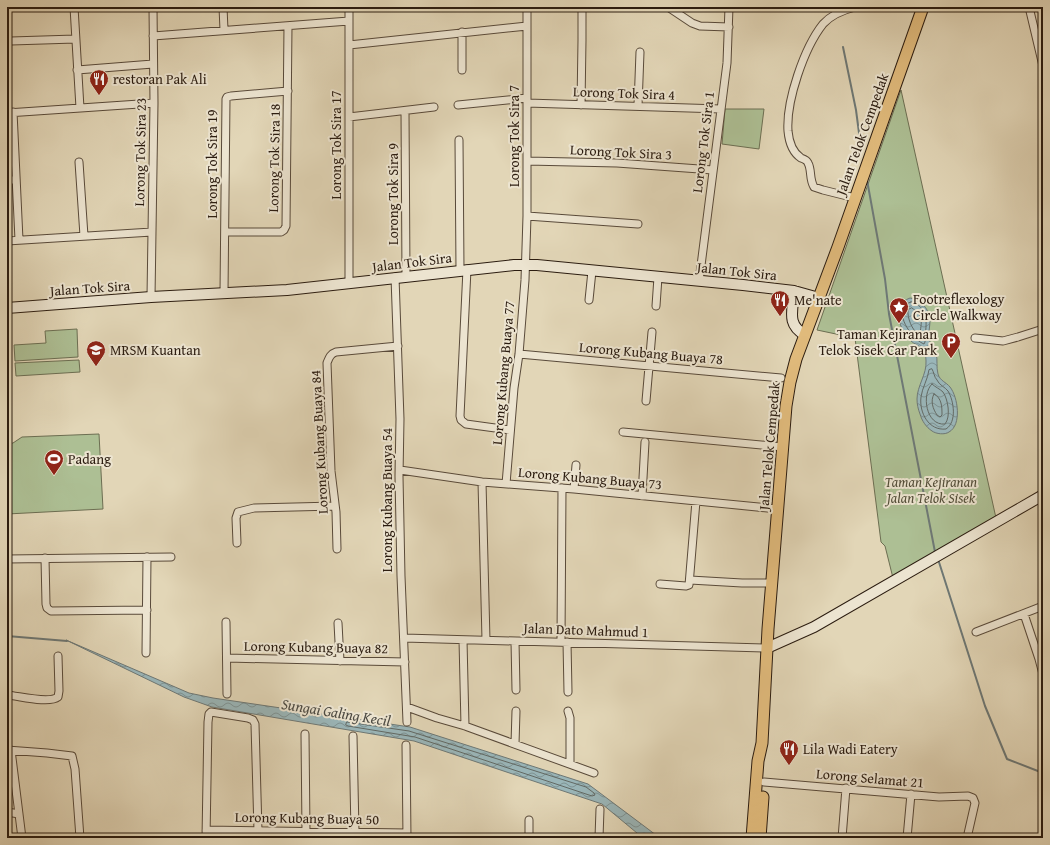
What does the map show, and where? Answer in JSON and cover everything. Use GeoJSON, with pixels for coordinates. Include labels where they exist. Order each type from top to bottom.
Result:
{"type":"FeatureCollection","features":[{"type":"Feature","properties":{"kind":"main road","name":"Jalan Telok Cempedak"},"geometry":{"type":"LineString","coordinates":[[760,838],[764,782],[762,743],[767,648],[786,406],[790,382],[796,359],[923,7]]}},
{"type":"Feature","properties":{"kind":"main road","name":"Jalan Telok Cempedak"},"geometry":{"type":"LineString","coordinates":[[752,838],[758,761],[762,743]]}},
{"type":"Feature","properties":{"kind":"street"},"geometry":{"type":"LineString","coordinates":[[74,7],[80,108]]}},
{"type":"Feature","properties":{"kind":"street","name":"Lorong Tok Sira 23"},"geometry":{"type":"LineString","coordinates":[[151,297],[154,103],[153,7]]}},
{"type":"Feature","properties":{"kind":"street"},"geometry":{"type":"LineString","coordinates":[[223,7],[224,30]]}},
{"type":"Feature","properties":{"kind":"street","name":"Lorong Tok Sira 17"},"geometry":{"type":"LineString","coordinates":[[349,7],[349,283]]}},
{"type":"Feature","properties":{"kind":"street"},"geometry":{"type":"LineString","coordinates":[[527,7],[548,7]]}},
{"type":"Feature","properties":{"kind":"street","name":"Lorong Tok Sira 7"},"geometry":{"type":"LineString","coordinates":[[525,265],[527,7]]}},
{"type":"Feature","properties":{"kind":"street"},"geometry":{"type":"LineString","coordinates":[[581,104],[582,7]]}},
{"type":"Feature","properties":{"kind":"street"},"geometry":{"type":"LineString","coordinates":[[668,7],[692,23],[700,26],[729,27]]}},
{"type":"Feature","properties":{"kind":"street","name":"Lorong Tok Sira 1"},"geometry":{"type":"LineString","coordinates":[[698,281],[727,63],[729,7]]}},
{"type":"Feature","properties":{"kind":"street"},"geometry":{"type":"LineString","coordinates":[[855,7],[840,12],[829,19],[823,25],[810,46],[793,88],[789,107],[788,132],[794,152],[809,164],[811,180],[814,187],[855,198]]}},
{"type":"Feature","properties":{"kind":"street"},"geometry":{"type":"LineString","coordinates":[[1029,7],[1043,66]]}},
{"type":"Feature","properties":{"kind":"street"},"geometry":{"type":"LineString","coordinates":[[153,36],[349,21]]}},
{"type":"Feature","properties":{"kind":"street","name":"Lorong Tok Sira 18"},"geometry":{"type":"LineString","coordinates":[[225,232],[281,232],[286,226],[288,26]]}},
{"type":"Feature","properties":{"kind":"street"},"geometry":{"type":"LineString","coordinates":[[349,45],[527,26]]}},
{"type":"Feature","properties":{"kind":"street"},"geometry":{"type":"LineString","coordinates":[[462,32],[462,70]]}},
{"type":"Feature","properties":{"kind":"street"},"geometry":{"type":"LineString","coordinates":[[11,41],[76,39]]}},
{"type":"Feature","properties":{"kind":"street"},"geometry":{"type":"LineString","coordinates":[[638,106],[640,52]]}},
{"type":"Feature","properties":{"kind":"street"},"geometry":{"type":"LineString","coordinates":[[77,70],[153,64]]}},
{"type":"Feature","properties":{"kind":"street","name":"Lorong Tok Sira 19"},"geometry":{"type":"LineString","coordinates":[[224,293],[226,99],[231,96],[288,91]]}},
{"type":"Feature","properties":{"kind":"street","name":"Lorong Tok Sira 4"},"geometry":{"type":"LineString","coordinates":[[458,105],[527,101],[720,110]]}},
{"type":"Feature","properties":{"kind":"street"},"geometry":{"type":"LineString","coordinates":[[19,240],[16,180],[10,112],[154,103]]}},
{"type":"Feature","properties":{"kind":"street"},"geometry":{"type":"LineString","coordinates":[[349,117],[434,107]]}},
{"type":"Feature","properties":{"kind":"street","name":"Lorong Tok Sira 9"},"geometry":{"type":"LineString","coordinates":[[405,111],[406,276]]}},
{"type":"Feature","properties":{"kind":"street"},"geometry":{"type":"LineString","coordinates":[[459,140],[463,270],[460,416],[461,420],[466,424],[510,430]]}},
{"type":"Feature","properties":{"kind":"street","name":"Lorong Tok Sira 3"},"geometry":{"type":"LineString","coordinates":[[527,161],[617,163],[713,170]]}},
{"type":"Feature","properties":{"kind":"street"},"geometry":{"type":"LineString","coordinates":[[79,162],[84,236]]}},
{"type":"Feature","properties":{"kind":"street"},"geometry":{"type":"LineString","coordinates":[[7,180],[16,180]]}},
{"type":"Feature","properties":{"kind":"street"},"geometry":{"type":"LineString","coordinates":[[526,216],[638,224]]}},
{"type":"Feature","properties":{"kind":"street"},"geometry":{"type":"LineString","coordinates":[[7,241],[152,232]]}},
{"type":"Feature","properties":{"kind":"street","name":"Jalan Tok Sira"},"geometry":{"type":"LineString","coordinates":[[7,308],[151,297],[273,291],[395,277],[525,265],[794,291],[819,298]]}},
{"type":"Feature","properties":{"kind":"street","name":"Lorong Kubang Buaya 77"},"geometry":{"type":"LineString","coordinates":[[506,484],[525,265]]}},
{"type":"Feature","properties":{"kind":"street"},"geometry":{"type":"LineString","coordinates":[[589,300],[592,271]]}},
{"type":"Feature","properties":{"kind":"street","name":"Lorong Kubang Buaya 54"},"geometry":{"type":"LineString","coordinates":[[395,277],[398,346],[401,576],[407,722]]}},
{"type":"Feature","properties":{"kind":"street"},"geometry":{"type":"LineString","coordinates":[[656,306],[658,277]]}},
{"type":"Feature","properties":{"kind":"street"},"geometry":{"type":"LineString","coordinates":[[794,291],[792,314],[794,325],[796,329],[805,335]]}},
{"type":"Feature","properties":{"kind":"street"},"geometry":{"type":"LineString","coordinates":[[975,338],[1003,341],[1043,329]]}},
{"type":"Feature","properties":{"kind":"street"},"geometry":{"type":"LineString","coordinates":[[646,401],[652,332]]}},
{"type":"Feature","properties":{"kind":"street","name":"Lorong Kubang Buaya 84"},"geometry":{"type":"LineString","coordinates":[[337,549],[335,506],[331,472],[328,359],[336,352],[398,346]]}},
{"type":"Feature","properties":{"kind":"street","name":"Lorong Kubang Buaya 78"},"geometry":{"type":"LineString","coordinates":[[518,354],[781,378]]}},
{"type":"Feature","properties":{"kind":"street"},"geometry":{"type":"LineString","coordinates":[[623,432],[783,447]]}},
{"type":"Feature","properties":{"kind":"street"},"geometry":{"type":"LineString","coordinates":[[642,496],[645,442]]}},
{"type":"Feature","properties":{"kind":"street"},"geometry":{"type":"LineString","coordinates":[[574,489],[576,465]]}},
{"type":"Feature","properties":{"kind":"street","name":"Lorong Kubang Buaya 73"},"geometry":{"type":"LineString","coordinates":[[400,470],[482,482],[574,489],[778,509]]}},
{"type":"Feature","properties":{"kind":"street"},"geometry":{"type":"LineString","coordinates":[[482,482],[486,640]]}},
{"type":"Feature","properties":{"kind":"street"},"geometry":{"type":"LineString","coordinates":[[562,488],[564,642],[568,692]]}},
{"type":"Feature","properties":{"kind":"street"},"geometry":{"type":"LineString","coordinates":[[767,648],[814,627],[1043,494]]}},
{"type":"Feature","properties":{"kind":"street"},"geometry":{"type":"LineString","coordinates":[[660,584],[689,585],[696,501]]}},
{"type":"Feature","properties":{"kind":"street"},"geometry":{"type":"LineString","coordinates":[[237,543],[236,518],[238,512],[241,510],[254,508],[335,506]]}},
{"type":"Feature","properties":{"kind":"street"},"geometry":{"type":"LineString","coordinates":[[146,653],[147,557]]}},
{"type":"Feature","properties":{"kind":"street"},"geometry":{"type":"LineString","coordinates":[[7,559],[171,557]]}},
{"type":"Feature","properties":{"kind":"street"},"geometry":{"type":"LineString","coordinates":[[45,558],[46,604],[50,611],[147,610]]}},
{"type":"Feature","properties":{"kind":"street"},"geometry":{"type":"LineString","coordinates":[[690,580],[742,584],[772,583]]}},
{"type":"Feature","properties":{"kind":"street"},"geometry":{"type":"LineString","coordinates":[[976,632],[1043,606]]}},
{"type":"Feature","properties":{"kind":"street"},"geometry":{"type":"LineString","coordinates":[[1024,614],[1043,670]]}},
{"type":"Feature","properties":{"kind":"street"},"geometry":{"type":"LineString","coordinates":[[226,622],[227,694]]}},
{"type":"Feature","properties":{"kind":"street"},"geometry":{"type":"LineString","coordinates":[[338,623],[340,661]]}},
{"type":"Feature","properties":{"kind":"street","name":"Jalan Dato Mahmud 1"},"geometry":{"type":"LineString","coordinates":[[404,638],[767,648]]}},
{"type":"Feature","properties":{"kind":"street"},"geometry":{"type":"LineString","coordinates":[[464,640],[465,726]]}},
{"type":"Feature","properties":{"kind":"street"},"geometry":{"type":"LineString","coordinates":[[515,641],[516,690]]}},
{"type":"Feature","properties":{"kind":"street"},"geometry":{"type":"LineString","coordinates":[[7,695],[47,700],[54,700],[58,697],[58,656]]}},
{"type":"Feature","properties":{"kind":"street","name":"Lorong Kubang Buaya 82"},"geometry":{"type":"LineString","coordinates":[[227,658],[405,662]]}},
{"type":"Feature","properties":{"kind":"street"},"geometry":{"type":"LineString","coordinates":[[407,707],[465,726],[594,773]]}},
{"type":"Feature","properties":{"kind":"street"},"geometry":{"type":"LineString","coordinates":[[515,744],[516,711]]}},
{"type":"Feature","properties":{"kind":"street"},"geometry":{"type":"LineString","coordinates":[[568,711],[570,718],[570,764]]}},
{"type":"Feature","properties":{"kind":"street"},"geometry":{"type":"LineString","coordinates":[[206,838],[209,714],[211,712],[248,718],[253,720],[255,724],[258,830]]}},
{"type":"Feature","properties":{"kind":"street"},"geometry":{"type":"LineString","coordinates":[[304,734],[306,831]]}},
{"type":"Feature","properties":{"kind":"street"},"geometry":{"type":"LineString","coordinates":[[353,736],[355,832]]}},
{"type":"Feature","properties":{"kind":"street"},"geometry":{"type":"LineString","coordinates":[[406,745],[407,836]]}},
{"type":"Feature","properties":{"kind":"street"},"geometry":{"type":"LineString","coordinates":[[22,838],[9,750],[54,753],[72,756],[75,769],[80,838]]}},
{"type":"Feature","properties":{"kind":"street","name":"Lorong Selamat 21"},"geometry":{"type":"LineString","coordinates":[[764,782],[948,797],[968,796],[975,800],[975,806],[967,838]]}},
{"type":"Feature","properties":{"kind":"street"},"geometry":{"type":"LineString","coordinates":[[842,838],[846,788]]}},
{"type":"Feature","properties":{"kind":"street"},"geometry":{"type":"LineString","coordinates":[[907,838],[911,794]]}},
{"type":"Feature","properties":{"kind":"street"},"geometry":{"type":"LineString","coordinates":[[599,838],[600,809]]}},
{"type":"Feature","properties":{"kind":"street"},"geometry":{"type":"LineString","coordinates":[[7,812],[19,814]]}},
{"type":"Feature","properties":{"kind":"street"},"geometry":{"type":"LineString","coordinates":[[529,820],[529,838]]}},
{"type":"Feature","properties":{"kind":"street","name":"Lorong Kubang Buaya 50"},"geometry":{"type":"LineString","coordinates":[[206,830],[355,832],[407,836]]}},
{"type":"Feature","properties":{"kind":"green space","name":"Taman Kejiranan Jalan Telok Sisek"},"geometry":{"type":"Polygon","coordinates":[[[901,90],[996,518],[893,578],[885,546],[881,542],[855,338],[817,330],[901,90]]]}},
{"type":"Feature","properties":{"kind":"green space"},"geometry":{"type":"Polygon","coordinates":[[[725,109],[764,109],[759,149],[722,144],[725,109]]]}},
{"type":"Feature","properties":{"kind":"green space"},"geometry":{"type":"Polygon","coordinates":[[[77,329],[78,357],[15,361],[14,345],[46,343],[45,331],[77,329]]]}},
{"type":"Feature","properties":{"kind":"green space"},"geometry":{"type":"Polygon","coordinates":[[[79,360],[80,372],[16,376],[15,363],[79,360]]]}},
{"type":"Feature","properties":{"kind":"green space","name":"Padang"},"geometry":{"type":"Polygon","coordinates":[[[99,434],[103,509],[7,514],[7,444],[13,443],[22,437],[99,434]]]}},
{"type":"Feature","properties":{"kind":"water"},"geometry":{"type":"Polygon","coordinates":[[[910,298],[915,299],[922,304],[929,314],[929,338],[936,353],[938,374],[950,387],[957,404],[956,423],[949,432],[945,434],[936,433],[928,428],[924,424],[918,408],[917,394],[925,371],[925,355],[923,349],[912,342],[907,336],[898,318],[900,306],[904,301],[910,298]]]}},
{"type":"Feature","properties":{"kind":"water"},"geometry":{"type":"Polygon","coordinates":[[[66,640],[189,693],[213,698],[410,727],[588,784],[660,838],[643,838],[602,804],[414,741],[212,707],[184,697],[66,640]]]}},
{"type":"Feature","properties":{"kind":"waterway"},"geometry":{"type":"LineString","coordinates":[[843,47],[856,110],[861,148]]}},
{"type":"Feature","properties":{"kind":"waterway"},"geometry":{"type":"LineString","coordinates":[[867,180],[885,279],[889,314],[935,552]]}},
{"type":"Feature","properties":{"kind":"waterway"},"geometry":{"type":"LineString","coordinates":[[938,559],[985,706],[1007,759],[1043,773]]}},
{"type":"Feature","properties":{"kind":"waterway","name":"Sungai Galing Kecil"},"geometry":{"type":"LineString","coordinates":[[7,636],[67,641]]}},
{"type":"Feature","properties":{"kind":"place","name":"restoran Pak Ali"},"geometry":{"type":"Point","coordinates":[99,96]}},
{"type":"Feature","properties":{"kind":"place","name":"Me'nate"},"geometry":{"type":"Point","coordinates":[780,317]}},
{"type":"Feature","properties":{"kind":"place","name":"Footreflexology Circle Walkway"},"geometry":{"type":"Point","coordinates":[899,324]}},
{"type":"Feature","properties":{"kind":"place","name":"Taman Kejiranan Telok Sisek Car Park"},"geometry":{"type":"Point","coordinates":[951,359]}},
{"type":"Feature","properties":{"kind":"place","name":"MRSM Kuantan"},"geometry":{"type":"Point","coordinates":[96,367]}},
{"type":"Feature","properties":{"kind":"place","name":"Padang"},"geometry":{"type":"Point","coordinates":[54,476]}},
{"type":"Feature","properties":{"kind":"place","name":"Lila Wadi Eatery"},"geometry":{"type":"Point","coordinates":[789,766]}}]}
